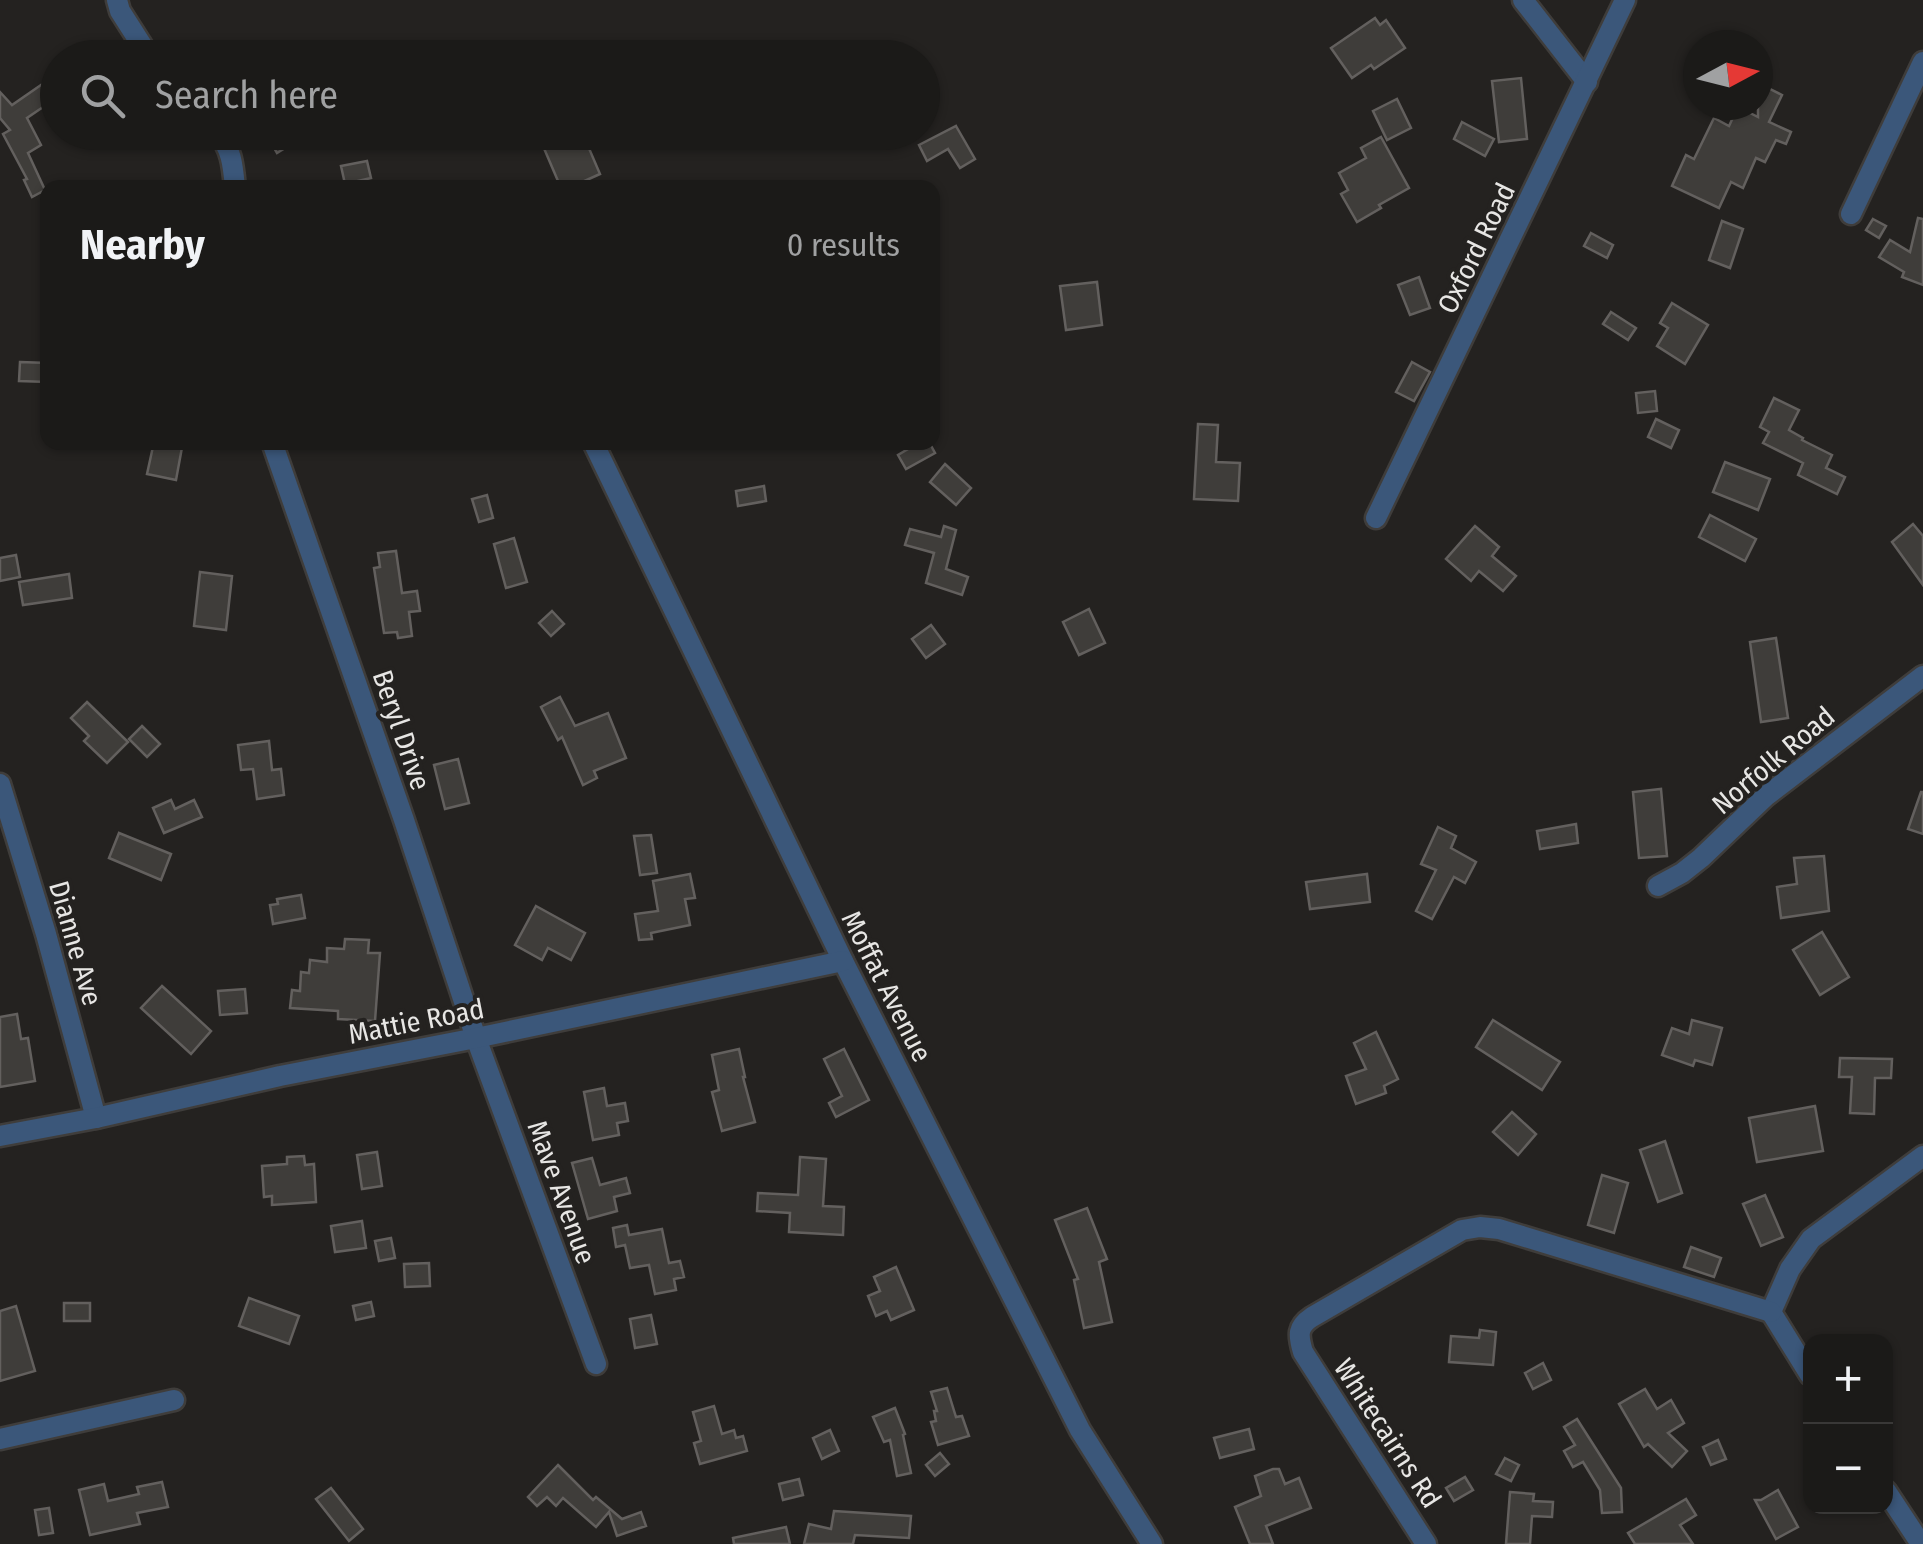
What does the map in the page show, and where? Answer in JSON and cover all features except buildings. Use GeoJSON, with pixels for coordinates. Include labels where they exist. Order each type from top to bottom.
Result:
{"type":"FeatureCollection","features":[{"type":"Feature","properties":{"kind":"street"},"geometry":{"type":"LineString","coordinates":[[116,0],[139,40]]}},
{"type":"Feature","properties":{"kind":"street"},"geometry":{"type":"LineString","coordinates":[[1523,0],[1587,82]]}},
{"type":"Feature","properties":{"kind":"street","name":"Oxford Road"},"geometry":{"type":"LineString","coordinates":[[1376,518],[1625,0]]}},
{"type":"Feature","properties":{"kind":"street"},"geometry":{"type":"LineString","coordinates":[[1851,214],[1923,62]]}},
{"type":"Feature","properties":{"kind":"street"},"geometry":{"type":"LineString","coordinates":[[229,150],[234,180]]}},
{"type":"Feature","properties":{"kind":"street","name":"Beryl Drive"},"geometry":{"type":"LineString","coordinates":[[275,450],[476,1038]]}},
{"type":"Feature","properties":{"kind":"street","name":"Moffat Avenue"},"geometry":{"type":"LineString","coordinates":[[597,450],[843,961],[1080,1430],[1152,1544]]}},
{"type":"Feature","properties":{"kind":"street","name":"Norfolk Road"},"geometry":{"type":"LineString","coordinates":[[1658,886],[1701,858],[1766,796],[1923,676]]}},
{"type":"Feature","properties":{"kind":"street","name":"Dianne Ave"},"geometry":{"type":"LineString","coordinates":[[0,784],[96,1118]]}},
{"type":"Feature","properties":{"kind":"street","name":"Mattie Road"},"geometry":{"type":"LineString","coordinates":[[0,1136],[843,961]]}},
{"type":"Feature","properties":{"kind":"street","name":"Mave Avenue"},"geometry":{"type":"LineString","coordinates":[[476,1038],[596,1364]]}},
{"type":"Feature","properties":{"kind":"street"},"geometry":{"type":"LineString","coordinates":[[1803,1364],[1771,1312],[1790,1270],[1811,1239],[1923,1156]]}},
{"type":"Feature","properties":{"kind":"street","name":"Whitecairns Rd"},"geometry":{"type":"LineString","coordinates":[[1426,1544],[1303,1352],[1298,1336],[1304,1322],[1462,1230],[1480,1227],[1500,1228],[1771,1312]]}},
{"type":"Feature","properties":{"kind":"street"},"geometry":{"type":"LineString","coordinates":[[0,1439],[174,1400]]}},
{"type":"Feature","properties":{"kind":"street"},"geometry":{"type":"LineString","coordinates":[[1893,1502],[1921,1544]]}}]}
